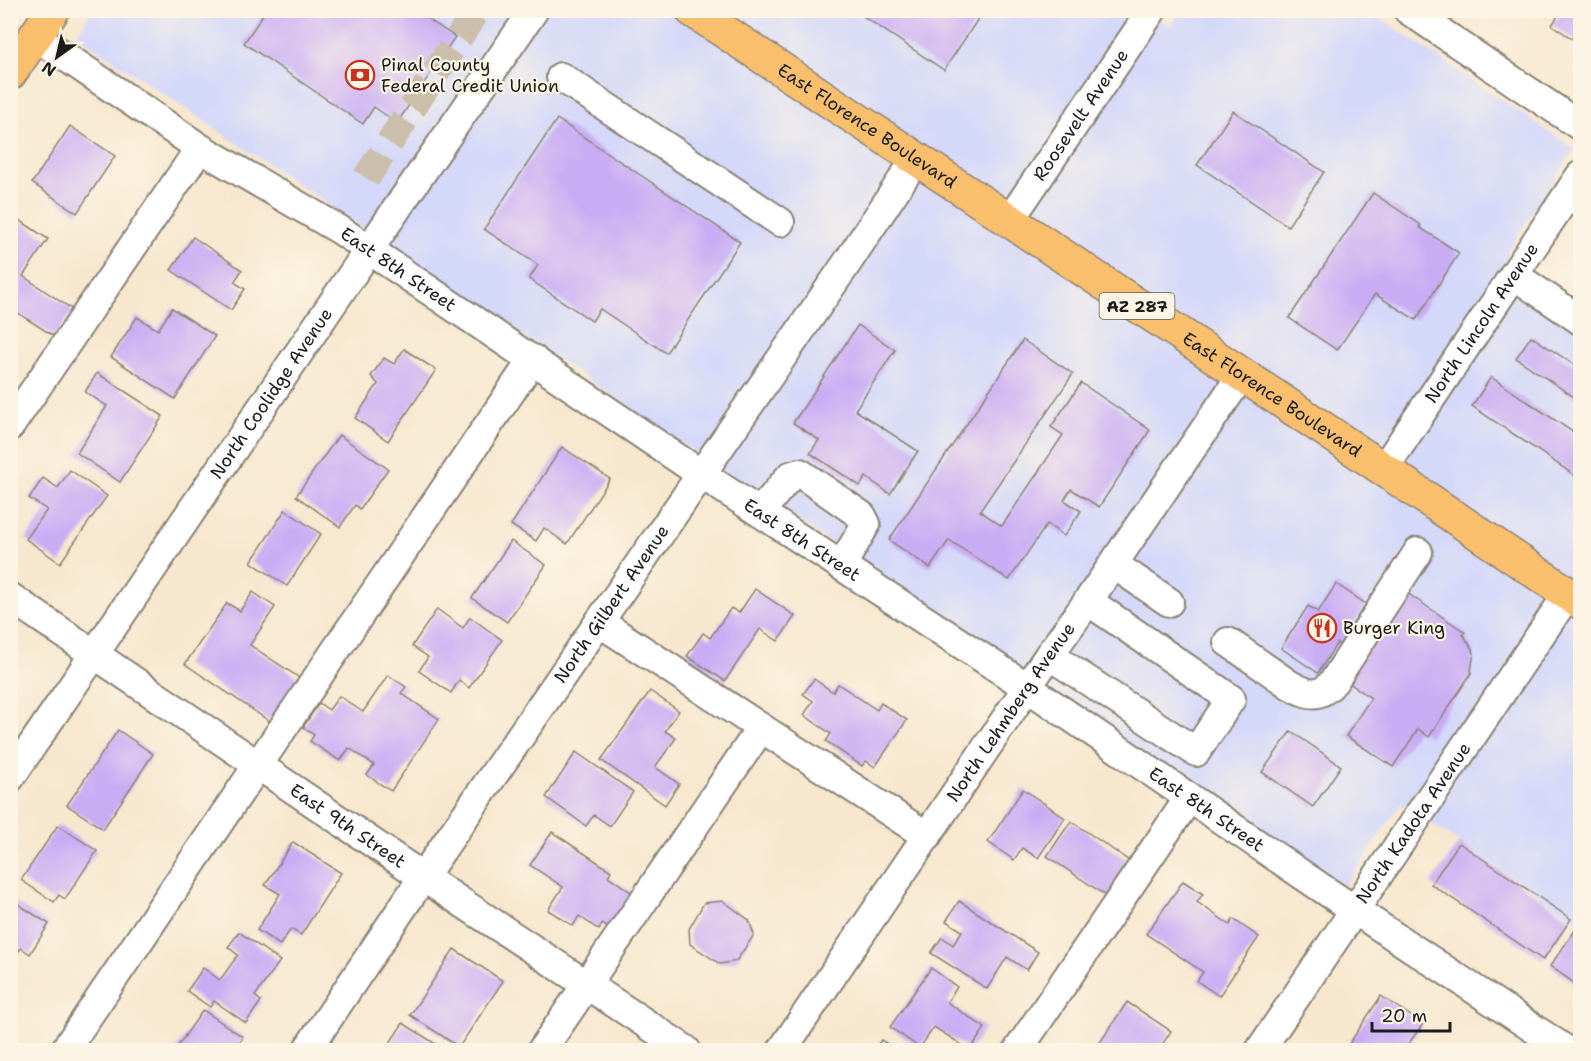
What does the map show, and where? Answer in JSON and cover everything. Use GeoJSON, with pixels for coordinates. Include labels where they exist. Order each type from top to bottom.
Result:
{"type":"FeatureCollection","features":[{"type":"Feature","properties":{"kind":"main road","name":"East Florence Boulevard"},"geometry":{"type":"LineString","coordinates":[[692,10],[1574,598]]}},
{"type":"Feature","properties":{"kind":"main road"},"geometry":{"type":"LineString","coordinates":[[10,73],[44,23]]}},
{"type":"Feature","properties":{"kind":"street","name":"North Coolidge Avenue"},"geometry":{"type":"LineString","coordinates":[[10,778],[534,10]]}},
{"type":"Feature","properties":{"kind":"street","name":"Roosevelt Avenue"},"geometry":{"type":"LineString","coordinates":[[1010,221],[1152,10]]}},
{"type":"Feature","properties":{"kind":"street"},"geometry":{"type":"LineString","coordinates":[[1416,13],[1581,126]]}},
{"type":"Feature","properties":{"kind":"street","name":"East 8th Street"},"geometry":{"type":"LineString","coordinates":[[44,23],[200,148],[340,230],[701,474],[1028,687],[1354,910],[1566,1050]]}},
{"type":"Feature","properties":{"kind":"street"},"geometry":{"type":"LineString","coordinates":[[561,77],[780,222]]}},
{"type":"Feature","properties":{"kind":"street"},"geometry":{"type":"LineString","coordinates":[[10,426],[200,148]]}},
{"type":"Feature","properties":{"kind":"street","name":"North Gilbert Avenue"},"geometry":{"type":"LineString","coordinates":[[307,1050],[423,877],[845,266],[916,159]]}},
{"type":"Feature","properties":{"kind":"street","name":"North Lincoln Avenue"},"geometry":{"type":"LineString","coordinates":[[1383,470],[1581,176]]}},
{"type":"Feature","properties":{"kind":"street"},"geometry":{"type":"LineString","coordinates":[[1514,275],[1581,320]]}},
{"type":"Feature","properties":{"kind":"street"},"geometry":{"type":"LineString","coordinates":[[65,1050],[532,360]]}},
{"type":"Feature","properties":{"kind":"street","name":"North Lehmberg Avenue"},"geometry":{"type":"LineString","coordinates":[[782,1050],[1241,376]]}},
{"type":"Feature","properties":{"kind":"street"},"geometry":{"type":"LineString","coordinates":[[760,512],[790,476],[800,473],[862,516],[866,524],[842,565]]}},
{"type":"Feature","properties":{"kind":"street"},"geometry":{"type":"LineString","coordinates":[[1228,642],[1301,690],[1315,694],[1327,689],[1418,552]]}},
{"type":"Feature","properties":{"kind":"street"},"geometry":{"type":"LineString","coordinates":[[1113,564],[1169,602]]}},
{"type":"Feature","properties":{"kind":"street","name":"East 9th Street"},"geometry":{"type":"LineString","coordinates":[[10,597],[423,877],[686,1050]]}},
{"type":"Feature","properties":{"kind":"street","name":"North Kadota Avenue"},"geometry":{"type":"LineString","coordinates":[[1260,1050],[1428,802],[1574,598]]}},
{"type":"Feature","properties":{"kind":"street"},"geometry":{"type":"LineString","coordinates":[[1049,655],[1196,753],[1231,699],[1088,601]]}},
{"type":"Feature","properties":{"kind":"street"},"geometry":{"type":"LineString","coordinates":[[599,622],[927,836]]}},
{"type":"Feature","properties":{"kind":"street"},"geometry":{"type":"LineString","coordinates":[[542,1050],[761,728]]}},
{"type":"Feature","properties":{"kind":"street"},"geometry":{"type":"LineString","coordinates":[[1018,1050],[1189,798]]}},
{"type":"Feature","properties":{"kind":"shaded area"},"geometry":{"type":"Polygon","coordinates":[[[92,10],[1148,10],[1170,26],[1181,11],[1370,11],[1575,149],[1506,253],[1580,303],[1580,922],[1401,804],[1344,888],[76,35],[92,10]]]}},
{"type":"Feature","properties":{"kind":"building","name":"Pinal County Federal Credit Union"},"geometry":{"type":"Polygon","coordinates":[[[266,10],[429,10],[425,17],[455,37],[397,123],[374,107],[363,124],[244,43],[266,10]]]}},
{"type":"Feature","properties":{"kind":"building"},"geometry":{"type":"Polygon","coordinates":[[[867,10],[984,10],[944,70],[863,16],[867,10]]]}},
{"type":"Feature","properties":{"kind":"building"},"geometry":{"type":"Polygon","coordinates":[[[1562,10],[1580,10],[1580,44],[1552,25],[1562,10]]]}},
{"type":"Feature","properties":{"kind":"building"},"geometry":{"type":"Polygon","coordinates":[[[1233,111],[1324,172],[1288,226],[1197,165],[1233,111]]]}},
{"type":"Feature","properties":{"kind":"building"},"geometry":{"type":"Polygon","coordinates":[[[557,119],[740,242],[666,353],[600,309],[592,321],[529,279],[538,265],[484,229],[557,119]]]}},
{"type":"Feature","properties":{"kind":"building"},"geometry":{"type":"Polygon","coordinates":[[[70,126],[115,156],[77,213],[32,183],[70,126]]]}},
{"type":"Feature","properties":{"kind":"building"},"geometry":{"type":"Polygon","coordinates":[[[1373,193],[1459,253],[1416,320],[1375,294],[1337,350],[1289,318],[1373,193]]]}},
{"type":"Feature","properties":{"kind":"building"},"geometry":{"type":"Polygon","coordinates":[[[10,214],[48,239],[23,276],[73,310],[55,337],[10,308],[10,214]]]}},
{"type":"Feature","properties":{"kind":"building"},"geometry":{"type":"Polygon","coordinates":[[[193,237],[242,270],[234,282],[245,289],[231,310],[171,270],[193,237]]]}},
{"type":"Feature","properties":{"kind":"building"},"geometry":{"type":"Polygon","coordinates":[[[172,308],[215,336],[175,399],[111,357],[137,317],[158,330],[172,308]]]}},
{"type":"Feature","properties":{"kind":"building"},"geometry":{"type":"Polygon","coordinates":[[[858,325],[895,350],[855,410],[918,451],[890,494],[866,477],[860,486],[810,453],[819,440],[793,423],[858,325]]]}},
{"type":"Feature","properties":{"kind":"building"},"geometry":{"type":"Polygon","coordinates":[[[1531,336],[1580,369],[1580,401],[1516,358],[1531,336]]]}},
{"type":"Feature","properties":{"kind":"building"},"geometry":{"type":"Polygon","coordinates":[[[1023,340],[1073,374],[980,511],[1002,526],[1063,435],[1051,427],[1081,383],[1150,430],[1099,507],[1071,489],[1064,500],[1081,511],[1064,536],[1047,524],[1009,580],[949,540],[930,568],[889,540],[1023,340]]]}},
{"type":"Feature","properties":{"kind":"building"},"geometry":{"type":"Polygon","coordinates":[[[404,349],[436,370],[388,441],[355,418],[378,384],[371,376],[384,358],[394,364],[404,349]]]}},
{"type":"Feature","properties":{"kind":"building"},"geometry":{"type":"Polygon","coordinates":[[[97,373],[163,416],[120,482],[77,453],[107,406],[85,392],[97,373]]]}},
{"type":"Feature","properties":{"kind":"building"},"geometry":{"type":"Polygon","coordinates":[[[1491,377],[1580,437],[1580,479],[1472,406],[1491,377]]]}},
{"type":"Feature","properties":{"kind":"building"},"geometry":{"type":"Polygon","coordinates":[[[339,435],[388,469],[360,509],[355,505],[340,527],[296,496],[339,435]]]}},
{"type":"Feature","properties":{"kind":"building"},"geometry":{"type":"Polygon","coordinates":[[[562,447],[610,479],[567,544],[544,528],[536,541],[511,525],[562,447]]]}},
{"type":"Feature","properties":{"kind":"building"},"geometry":{"type":"Polygon","coordinates":[[[70,470],[107,496],[60,563],[26,539],[47,510],[29,498],[43,478],[58,488],[70,470]]]}},
{"type":"Feature","properties":{"kind":"building"},"geometry":{"type":"Polygon","coordinates":[[[285,510],[321,534],[287,586],[251,562],[285,510]]]}},
{"type":"Feature","properties":{"kind":"building"},"geometry":{"type":"Polygon","coordinates":[[[511,541],[546,565],[507,622],[472,598],[511,541]]]}},
{"type":"Feature","properties":{"kind":"building","name":"Burger King"},"geometry":{"type":"Polygon","coordinates":[[[1336,584],[1366,604],[1318,673],[1281,648],[1308,606],[1318,612],[1336,584]]]}},
{"type":"Feature","properties":{"kind":"building"},"geometry":{"type":"Polygon","coordinates":[[[755,589],[795,616],[778,641],[760,629],[725,681],[687,656],[703,633],[710,638],[731,608],[739,613],[755,589]]]}},
{"type":"Feature","properties":{"kind":"building"},"geometry":{"type":"Polygon","coordinates":[[[1404,591],[1465,632],[1463,634],[1474,652],[1472,672],[1429,737],[1418,729],[1393,767],[1346,736],[1371,698],[1345,680],[1404,591]]]}},
{"type":"Feature","properties":{"kind":"building"},"geometry":{"type":"Polygon","coordinates":[[[253,592],[275,607],[250,645],[301,679],[272,723],[185,664],[227,603],[240,611],[253,592]]]}},
{"type":"Feature","properties":{"kind":"building"},"geometry":{"type":"Polygon","coordinates":[[[437,609],[463,628],[470,617],[502,640],[469,688],[459,680],[451,693],[419,671],[428,657],[412,646],[437,609]]]}},
{"type":"Feature","properties":{"kind":"building"},"geometry":{"type":"Polygon","coordinates":[[[388,675],[406,687],[401,693],[439,719],[391,791],[367,775],[374,765],[349,748],[340,761],[310,741],[314,735],[303,727],[319,703],[329,710],[339,696],[363,712],[388,675]]]}},
{"type":"Feature","properties":{"kind":"building"},"geometry":{"type":"Polygon","coordinates":[[[814,679],[833,692],[838,684],[877,710],[881,703],[907,720],[875,767],[866,761],[862,766],[826,741],[831,734],[804,715],[813,701],[803,694],[814,679]]]}},
{"type":"Feature","properties":{"kind":"building"},"geometry":{"type":"Polygon","coordinates":[[[650,691],[679,711],[665,731],[676,738],[655,767],[679,784],[665,805],[601,760],[650,691]]]}},
{"type":"Feature","properties":{"kind":"building"},"geometry":{"type":"Polygon","coordinates":[[[118,730],[153,754],[103,829],[67,805],[118,730]]]}},
{"type":"Feature","properties":{"kind":"building"},"geometry":{"type":"Polygon","coordinates":[[[1291,731],[1341,766],[1313,807],[1262,772],[1291,731]]]}},
{"type":"Feature","properties":{"kind":"building"},"geometry":{"type":"Polygon","coordinates":[[[576,752],[633,792],[610,826],[594,815],[586,826],[546,797],[576,752]]]}},
{"type":"Feature","properties":{"kind":"building"},"geometry":{"type":"Polygon","coordinates":[[[1023,789],[1065,818],[1038,858],[1022,848],[1014,860],[988,842],[1023,789]]]}},
{"type":"Feature","properties":{"kind":"building"},"geometry":{"type":"Polygon","coordinates":[[[1071,821],[1132,863],[1108,897],[1047,856],[1071,821]]]}},
{"type":"Feature","properties":{"kind":"building"},"geometry":{"type":"Polygon","coordinates":[[[58,825],[97,851],[65,899],[59,895],[54,902],[21,880],[58,825]]]}},
{"type":"Feature","properties":{"kind":"building"},"geometry":{"type":"Polygon","coordinates":[[[552,832],[611,871],[608,876],[635,895],[612,930],[602,924],[599,930],[579,916],[573,926],[548,910],[563,887],[530,865],[552,832]]]}},
{"type":"Feature","properties":{"kind":"building"},"geometry":{"type":"Polygon","coordinates":[[[293,842],[341,873],[301,935],[291,929],[280,945],[257,930],[280,894],[265,885],[293,842]]]}},
{"type":"Feature","properties":{"kind":"building"},"geometry":{"type":"Polygon","coordinates":[[[1459,843],[1571,919],[1543,960],[1431,884],[1459,843]]]}},
{"type":"Feature","properties":{"kind":"building"},"geometry":{"type":"Polygon","coordinates":[[[1183,881],[1203,894],[1197,902],[1230,925],[1233,919],[1259,937],[1219,996],[1197,981],[1203,972],[1146,934],[1183,881]]]}},
{"type":"Feature","properties":{"kind":"building"},"geometry":{"type":"Polygon","coordinates":[[[10,899],[49,924],[30,954],[21,948],[14,958],[10,956],[10,899]]]}},
{"type":"Feature","properties":{"kind":"building"},"geometry":{"type":"Polygon","coordinates":[[[723,901],[749,920],[754,935],[736,961],[720,964],[690,944],[689,929],[704,903],[723,901]]]}},
{"type":"Feature","properties":{"kind":"building"},"geometry":{"type":"Polygon","coordinates":[[[959,901],[1038,952],[1027,970],[1007,957],[987,989],[931,953],[942,937],[953,945],[962,931],[946,921],[959,901]]]}},
{"type":"Feature","properties":{"kind":"building"},"geometry":{"type":"Polygon","coordinates":[[[1580,926],[1580,987],[1550,966],[1580,926]]]}},
{"type":"Feature","properties":{"kind":"building"},"geometry":{"type":"Polygon","coordinates":[[[239,932],[280,961],[255,996],[261,1001],[246,1023],[214,1001],[210,1007],[187,991],[203,968],[220,980],[238,955],[228,947],[239,932]]]}},
{"type":"Feature","properties":{"kind":"building"},"geometry":{"type":"Polygon","coordinates":[[[454,949],[503,981],[459,1047],[410,1015],[454,949]]]}},
{"type":"Feature","properties":{"kind":"building"},"geometry":{"type":"Polygon","coordinates":[[[931,968],[957,987],[947,1002],[985,1028],[970,1050],[934,1027],[920,1048],[890,1027],[931,968]]]}},
{"type":"Feature","properties":{"kind":"building"},"geometry":{"type":"Polygon","coordinates":[[[1381,996],[1423,1024],[1404,1050],[1345,1050],[1381,996]]]}},
{"type":"Feature","properties":{"kind":"building"},"geometry":{"type":"Polygon","coordinates":[[[1127,1002],[1171,1031],[1159,1050],[1095,1050],[1127,1002]]]}},
{"type":"Feature","properties":{"kind":"building"},"geometry":{"type":"Polygon","coordinates":[[[203,1010],[243,1037],[234,1050],[175,1050],[203,1010]]]}},
{"type":"Feature","properties":{"kind":"building"},"geometry":{"type":"Polygon","coordinates":[[[403,1023],[445,1050],[385,1050],[403,1023]]]}},
{"type":"Feature","properties":{"kind":"building"},"geometry":{"type":"Polygon","coordinates":[[[881,1040],[897,1050],[874,1050],[881,1040]]]}},
{"type":"Feature","properties":{"kind":"tunnel"},"geometry":{"type":"LineString","coordinates":[[366,178],[477,10]]}},
{"type":"Feature","properties":{"kind":"place","name":"Pinal County Federal Credit Union"},"geometry":{"type":"Point","coordinates":[360,75]}},
{"type":"Feature","properties":{"kind":"place","name":"Burger King"},"geometry":{"type":"Point","coordinates":[1322,628]}}]}
